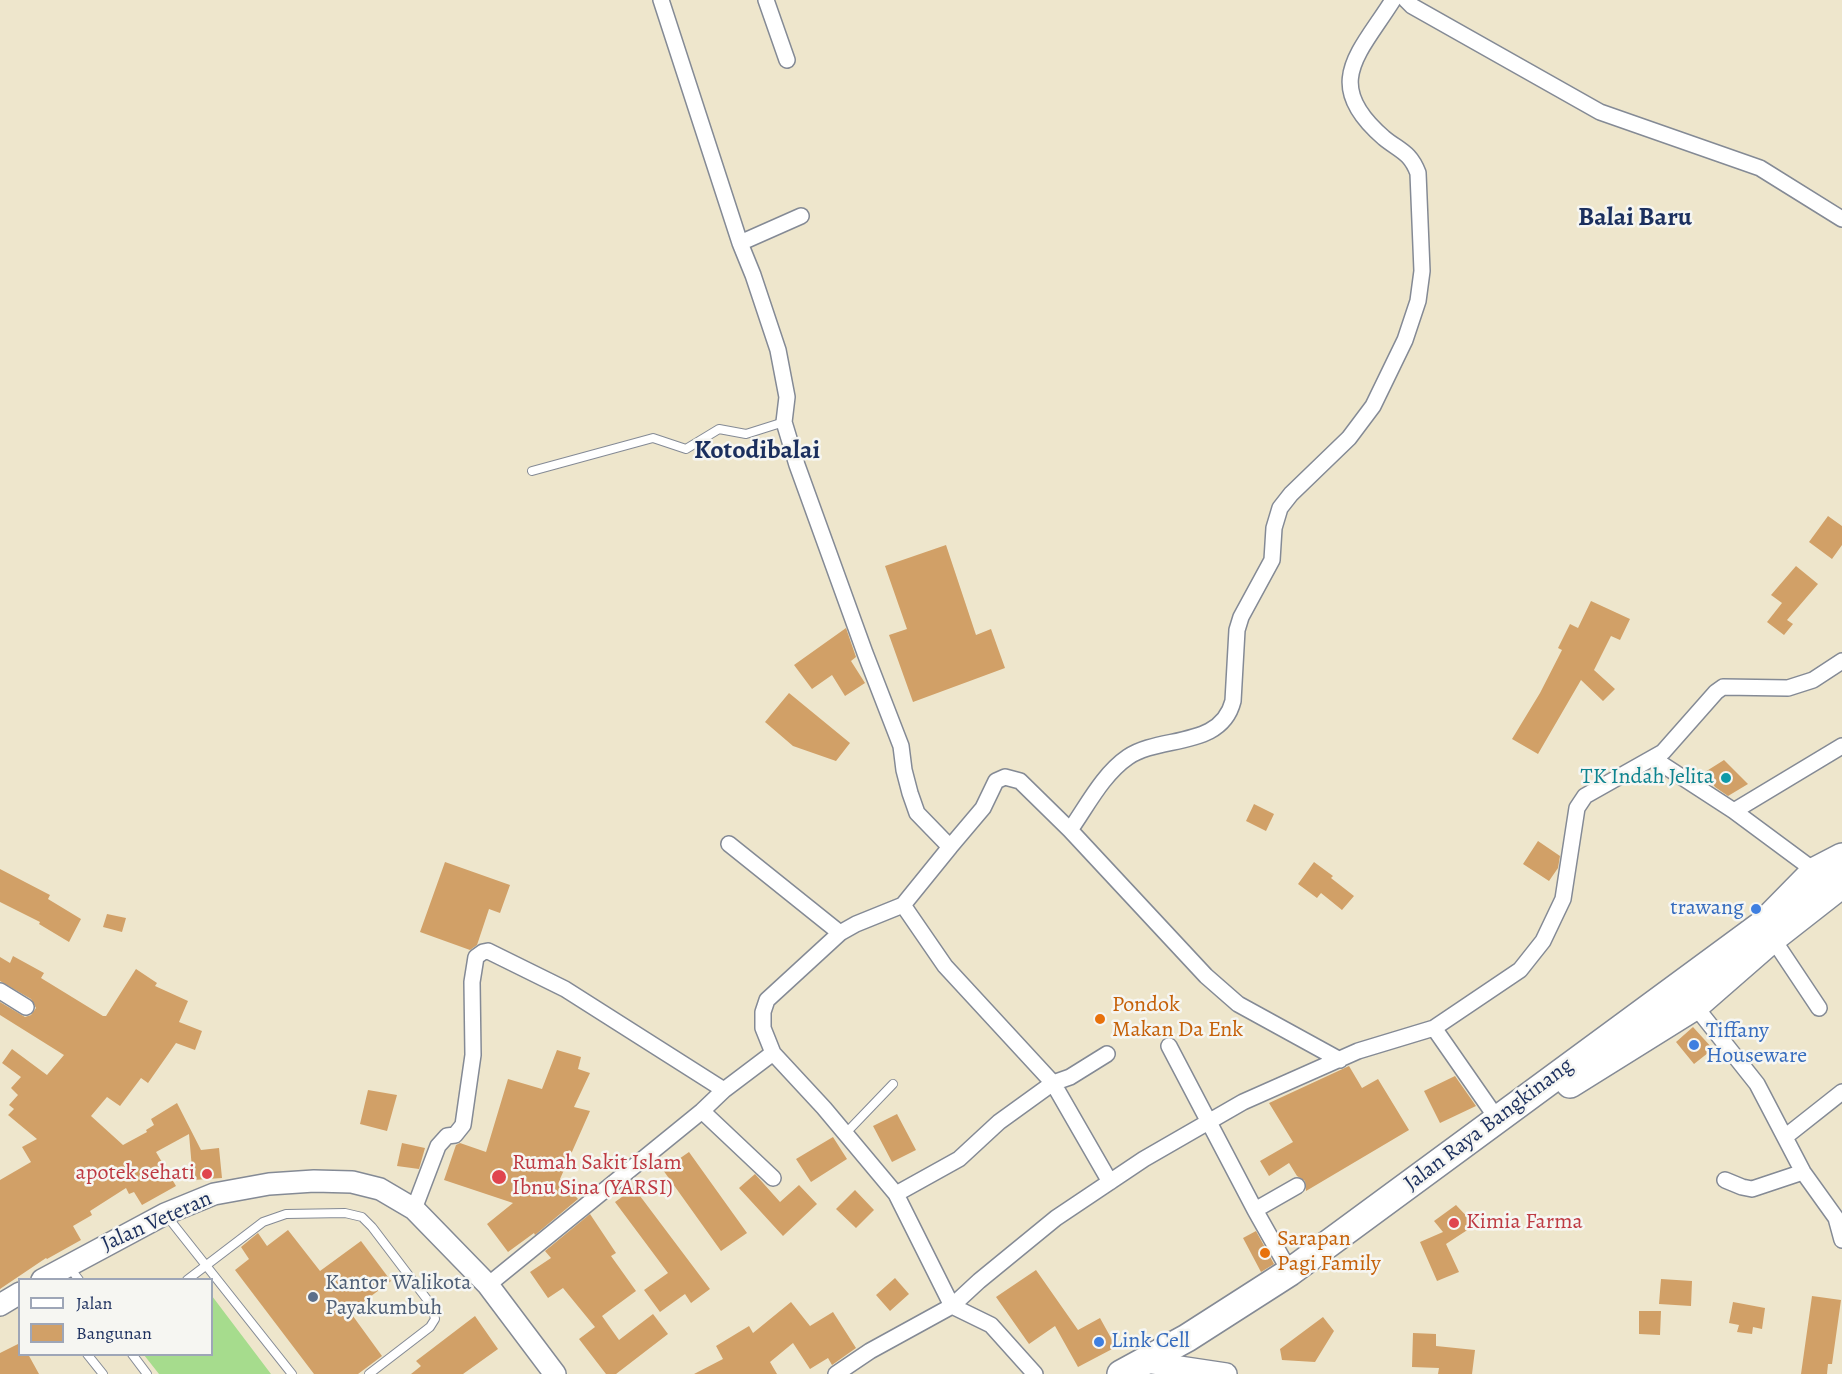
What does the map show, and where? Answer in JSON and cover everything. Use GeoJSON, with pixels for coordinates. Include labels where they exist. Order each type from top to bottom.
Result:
{"type":"FeatureCollection","features":[{"type":"Feature","properties":{"kind":"highway","name":"Jalan Raya Bangkinang"},"geometry":{"type":"LineString","coordinates":[[1156,1367],[1187,1338],[1290,1272],[1498,1120],[1695,1006],[1768,931],[1815,871],[1842,857]]}},
{"type":"Feature","properties":{"kind":"highway","name":"Jalan Raya Bangkinang"},"geometry":{"type":"LineString","coordinates":[[1121,1374],[1156,1367],[1490,1144],[1545,1091],[1768,931],[1842,884]]}},
{"type":"Feature","properties":{"kind":"main road","name":"Jalan Veteran"},"geometry":{"type":"LineString","coordinates":[[50,1278],[73,1272],[165,1214],[214,1194],[269,1184],[314,1181],[352,1182],[380,1189],[414,1209],[488,1285],[555,1374]]}},
{"type":"Feature","properties":{"kind":"main road"},"geometry":{"type":"LineString","coordinates":[[0,1305],[18,1294]]}},
{"type":"Feature","properties":{"kind":"main road"},"geometry":{"type":"LineString","coordinates":[[1156,1367],[1226,1374]]}},
{"type":"Feature","properties":{"kind":"street"},"geometry":{"type":"LineString","coordinates":[[660,0],[740,243],[778,350],[787,397],[784,422],[801,476],[901,746],[904,770],[917,813],[950,848]]}},
{"type":"Feature","properties":{"kind":"street"},"geometry":{"type":"LineString","coordinates":[[766,0],[787,60]]}},
{"type":"Feature","properties":{"kind":"street"},"geometry":{"type":"LineString","coordinates":[[1070,830],[1115,766],[1131,755],[1147,749],[1204,734],[1220,723],[1231,711],[1237,630],[1241,617],[1272,560],[1274,528],[1280,508],[1291,494],[1349,438],[1373,406],[1405,340],[1418,301],[1422,270],[1418,173],[1413,160],[1383,137],[1356,108],[1349,76],[1353,63],[1394,0]]}},
{"type":"Feature","properties":{"kind":"street"},"geometry":{"type":"LineString","coordinates":[[1406,0],[1412,6],[1600,112],[1760,168],[1842,219]]}},
{"type":"Feature","properties":{"kind":"street"},"geometry":{"type":"LineString","coordinates":[[740,243],[801,216]]}},
{"type":"Feature","properties":{"kind":"street"},"geometry":{"type":"LineString","coordinates":[[836,1374],[870,1351],[952,1306],[1056,1218],[1144,1159],[1243,1102],[1358,1051],[1434,1028],[1520,970],[1543,941],[1563,898],[1577,808],[1585,796],[1663,752],[1723,687],[1788,688],[1813,680],[1842,661]]}},
{"type":"Feature","properties":{"kind":"street"},"geometry":{"type":"LineString","coordinates":[[1734,811],[1842,746]]}},
{"type":"Feature","properties":{"kind":"street"},"geometry":{"type":"LineString","coordinates":[[1654,759],[1734,811],[1815,871]]}},
{"type":"Feature","properties":{"kind":"street"},"geometry":{"type":"LineString","coordinates":[[1035,1374],[991,1325],[952,1306],[896,1194],[773,1053],[763,1028],[763,1012],[767,1000],[840,933],[903,905],[983,807],[996,781],[1005,777],[1020,781],[1070,830],[1206,975],[1230,997],[1281,1029],[1340,1060]]}},
{"type":"Feature","properties":{"kind":"street"},"geometry":{"type":"LineString","coordinates":[[729,844],[840,933]]}},
{"type":"Feature","properties":{"kind":"street"},"geometry":{"type":"LineString","coordinates":[[903,905],[945,966],[1053,1083],[1110,1182]]}},
{"type":"Feature","properties":{"kind":"street"},"geometry":{"type":"LineString","coordinates":[[1768,931],[1819,1008]]}},
{"type":"Feature","properties":{"kind":"street"},"geometry":{"type":"LineString","coordinates":[[414,1209],[438,1146],[447,1136],[455,1135],[463,1125],[473,1055],[472,982],[476,957],[483,952],[488,951],[565,989],[724,1090]]}},
{"type":"Feature","properties":{"kind":"street"},"geometry":{"type":"LineString","coordinates":[[0,991],[26,1007]]}},
{"type":"Feature","properties":{"kind":"street"},"geometry":{"type":"LineString","coordinates":[[1695,1006],[1756,1084],[1803,1172],[1836,1218],[1842,1240]]}},
{"type":"Feature","properties":{"kind":"street"},"geometry":{"type":"LineString","coordinates":[[1434,1028],[1498,1120]]}},
{"type":"Feature","properties":{"kind":"street"},"geometry":{"type":"LineString","coordinates":[[1169,1046],[1290,1272]]}},
{"type":"Feature","properties":{"kind":"street"},"geometry":{"type":"LineString","coordinates":[[488,1285],[702,1111],[724,1090],[773,1053]]}},
{"type":"Feature","properties":{"kind":"street"},"geometry":{"type":"LineString","coordinates":[[896,1194],[959,1159],[999,1122],[1053,1083],[1070,1077],[1107,1054]]}},
{"type":"Feature","properties":{"kind":"street"},"geometry":{"type":"LineString","coordinates":[[1785,1137],[1842,1092]]}},
{"type":"Feature","properties":{"kind":"street"},"geometry":{"type":"LineString","coordinates":[[702,1111],[773,1178]]}},
{"type":"Feature","properties":{"kind":"street"},"geometry":{"type":"LineString","coordinates":[[1725,1180],[1752,1190],[1803,1172]]}},
{"type":"Feature","properties":{"kind":"street"},"geometry":{"type":"LineString","coordinates":[[1255,1210],[1297,1186]]}},
{"type":"Feature","properties":{"kind":"lane"},"geometry":{"type":"LineString","coordinates":[[532,471],[653,438],[686,449],[719,429],[746,434],[784,422]]}},
{"type":"Feature","properties":{"kind":"lane"},"geometry":{"type":"LineString","coordinates":[[845,1134],[893,1084]]}},
{"type":"Feature","properties":{"kind":"lane"},"geometry":{"type":"LineString","coordinates":[[190,1278],[263,1222],[286,1214],[345,1212],[362,1217],[432,1306],[435,1318],[430,1327],[369,1374]]}},
{"type":"Feature","properties":{"kind":"lane"},"geometry":{"type":"LineString","coordinates":[[165,1214],[292,1374]]}},
{"type":"Feature","properties":{"kind":"lane"},"geometry":{"type":"LineString","coordinates":[[89,1356],[103,1374]]}},
{"type":"Feature","properties":{"kind":"lane"},"geometry":{"type":"LineString","coordinates":[[134,1356],[147,1374]]}},
{"type":"Feature","properties":{"kind":"green space"},"geometry":{"type":"Polygon","coordinates":[[[213,1297],[271,1374],[159,1374],[145,1356],[213,1356],[213,1297]]]}},
{"type":"Feature","properties":{"kind":"building"},"geometry":{"type":"Polygon","coordinates":[[[1828,516],[1842,526],[1842,545],[1832,559],[1809,542],[1828,516]]]}},
{"type":"Feature","properties":{"kind":"building"},"geometry":{"type":"Polygon","coordinates":[[[946,545],[976,635],[991,629],[1005,668],[913,702],[889,635],[907,629],[885,566],[946,545]]]}},
{"type":"Feature","properties":{"kind":"building"},"geometry":{"type":"Polygon","coordinates":[[[1796,566],[1818,584],[1787,620],[1793,624],[1784,635],[1767,622],[1782,603],[1771,595],[1796,566]]]}},
{"type":"Feature","properties":{"kind":"building"},"geometry":{"type":"Polygon","coordinates":[[[1591,601],[1630,619],[1620,640],[1611,636],[1594,670],[1615,689],[1603,701],[1581,680],[1538,754],[1512,739],[1540,693],[1562,650],[1558,648],[1570,624],[1578,628],[1591,601]]]}},
{"type":"Feature","properties":{"kind":"building"},"geometry":{"type":"Polygon","coordinates":[[[846,628],[856,657],[851,661],[865,683],[845,696],[832,675],[812,689],[794,665],[846,628]]]}},
{"type":"Feature","properties":{"kind":"building"},"geometry":{"type":"Polygon","coordinates":[[[789,693],[850,743],[836,761],[793,746],[765,722],[789,693]]]}},
{"type":"Feature","properties":{"kind":"building","name":"TK Indah Jelita"},"geometry":{"type":"Polygon","coordinates":[[[1724,760],[1748,784],[1728,796],[1715,787],[1705,772],[1724,760]]]}},
{"type":"Feature","properties":{"kind":"building"},"geometry":{"type":"Polygon","coordinates":[[[1254,804],[1274,814],[1266,831],[1246,821],[1254,804]]]}},
{"type":"Feature","properties":{"kind":"building"},"geometry":{"type":"Polygon","coordinates":[[[1538,841],[1560,856],[1558,868],[1549,881],[1523,864],[1538,841]]]}},
{"type":"Feature","properties":{"kind":"building"},"geometry":{"type":"Polygon","coordinates":[[[445,862],[510,885],[500,913],[489,909],[477,945],[470,950],[420,932],[445,862]]]}},
{"type":"Feature","properties":{"kind":"building"},"geometry":{"type":"Polygon","coordinates":[[[1314,862],[1354,896],[1342,910],[1321,893],[1317,898],[1298,884],[1314,862]]]}},
{"type":"Feature","properties":{"kind":"building"},"geometry":{"type":"Polygon","coordinates":[[[0,869],[50,895],[48,899],[81,919],[69,942],[39,924],[40,922],[0,902],[0,869]]]}},
{"type":"Feature","properties":{"kind":"building"},"geometry":{"type":"Polygon","coordinates":[[[107,914],[126,918],[122,932],[103,927],[107,914]]]}},
{"type":"Feature","properties":{"kind":"building"},"geometry":{"type":"Polygon","coordinates":[[[13,956],[44,973],[41,978],[103,1016],[106,1016],[136,969],[157,983],[155,986],[188,1001],[179,1022],[202,1031],[195,1050],[176,1043],[148,1083],[141,1078],[120,1106],[107,1097],[91,1116],[123,1145],[147,1132],[146,1130],[154,1125],[151,1119],[177,1103],[201,1150],[219,1148],[222,1178],[193,1180],[189,1134],[156,1152],[176,1186],[142,1205],[134,1192],[129,1194],[126,1188],[90,1211],[92,1215],[73,1226],[81,1240],[46,1258],[0,1289],[0,1180],[31,1162],[22,1147],[37,1139],[8,1115],[14,1109],[9,1105],[18,1095],[11,1088],[21,1077],[2,1063],[12,1049],[47,1075],[64,1055],[0,1015],[0,1002],[25,1017],[31,1015],[36,1008],[31,999],[0,981],[0,957],[10,963],[13,956]]]}},
{"type":"Feature","properties":{"kind":"building","name":"Tiffany Houseware"},"geometry":{"type":"Polygon","coordinates":[[[1693,1027],[1713,1049],[1694,1064],[1676,1042],[1693,1027]]]}},
{"type":"Feature","properties":{"kind":"building"},"geometry":{"type":"Polygon","coordinates":[[[557,1050],[581,1057],[578,1069],[590,1073],[574,1107],[590,1111],[560,1179],[578,1199],[535,1235],[534,1233],[508,1252],[487,1224],[513,1203],[444,1180],[456,1145],[460,1143],[486,1152],[508,1079],[542,1089],[557,1050]]]}},
{"type":"Feature","properties":{"kind":"building"},"geometry":{"type":"Polygon","coordinates":[[[1349,1066],[1362,1088],[1378,1079],[1409,1130],[1306,1191],[1305,1181],[1297,1176],[1289,1163],[1269,1176],[1260,1161],[1293,1142],[1269,1103],[1349,1066]]]}},
{"type":"Feature","properties":{"kind":"building"},"geometry":{"type":"Polygon","coordinates":[[[1455,1076],[1476,1106],[1440,1123],[1424,1091],[1455,1076]]]}},
{"type":"Feature","properties":{"kind":"building"},"geometry":{"type":"Polygon","coordinates":[[[368,1090],[397,1095],[387,1131],[360,1124],[368,1090]]]}},
{"type":"Feature","properties":{"kind":"building"},"geometry":{"type":"Polygon","coordinates":[[[897,1114],[916,1150],[892,1162],[873,1126],[897,1114]]]}},
{"type":"Feature","properties":{"kind":"building"},"geometry":{"type":"Polygon","coordinates":[[[833,1137],[847,1159],[811,1182],[796,1159],[833,1137]]]}},
{"type":"Feature","properties":{"kind":"building"},"geometry":{"type":"Polygon","coordinates":[[[402,1143],[425,1148],[419,1169],[397,1166],[402,1143]]]}},
{"type":"Feature","properties":{"kind":"building"},"geometry":{"type":"Polygon","coordinates":[[[689,1152],[747,1233],[721,1251],[663,1170],[689,1152]]]}},
{"type":"Feature","properties":{"kind":"building"},"geometry":{"type":"Polygon","coordinates":[[[755,1174],[780,1202],[799,1185],[817,1204],[783,1236],[739,1188],[755,1174]]]}},
{"type":"Feature","properties":{"kind":"building"},"geometry":{"type":"Polygon","coordinates":[[[634,1188],[710,1289],[691,1303],[685,1294],[660,1312],[644,1290],[668,1273],[615,1202],[634,1188]]]}},
{"type":"Feature","properties":{"kind":"building"},"geometry":{"type":"Polygon","coordinates":[[[855,1190],[874,1210],[856,1228],[836,1209],[855,1190]]]}},
{"type":"Feature","properties":{"kind":"building"},"geometry":{"type":"Polygon","coordinates":[[[1456,1205],[1475,1225],[1446,1244],[1459,1272],[1437,1281],[1420,1242],[1443,1232],[1434,1221],[1456,1205]]]}},
{"type":"Feature","properties":{"kind":"building"},"geometry":{"type":"Polygon","coordinates":[[[590,1214],[616,1253],[611,1256],[636,1291],[602,1316],[619,1340],[653,1314],[668,1334],[616,1374],[606,1374],[579,1339],[595,1327],[563,1288],[548,1298],[530,1272],[551,1258],[545,1251],[590,1214]]]}},
{"type":"Feature","properties":{"kind":"building","name":"Kantor Walikota Payakumbuh"},"geometry":{"type":"Polygon","coordinates":[[[288,1230],[320,1271],[361,1241],[391,1281],[350,1312],[382,1356],[358,1374],[314,1374],[235,1270],[249,1259],[241,1247],[258,1233],[267,1246],[288,1230]]]}},
{"type":"Feature","properties":{"kind":"building"},"geometry":{"type":"Polygon","coordinates":[[[1256,1231],[1274,1264],[1261,1272],[1243,1238],[1256,1231]]]}},
{"type":"Feature","properties":{"kind":"building"},"geometry":{"type":"Polygon","coordinates":[[[1036,1270],[1078,1330],[1100,1318],[1116,1347],[1078,1367],[1055,1326],[1029,1344],[996,1297],[1036,1270]]]}},
{"type":"Feature","properties":{"kind":"building"},"geometry":{"type":"Polygon","coordinates":[[[895,1278],[909,1294],[890,1311],[876,1295],[895,1278]]]}},
{"type":"Feature","properties":{"kind":"building"},"geometry":{"type":"Polygon","coordinates":[[[1661,1279],[1692,1281],[1691,1306],[1659,1304],[1661,1279]]]}},
{"type":"Feature","properties":{"kind":"building"},"geometry":{"type":"Polygon","coordinates":[[[1812,1296],[1841,1300],[1832,1364],[1828,1364],[1827,1374],[1801,1374],[1812,1296]]]}},
{"type":"Feature","properties":{"kind":"building"},"geometry":{"type":"Polygon","coordinates":[[[791,1302],[810,1326],[833,1312],[856,1348],[832,1365],[828,1358],[810,1369],[793,1343],[770,1362],[777,1374],[694,1374],[723,1359],[716,1346],[749,1326],[753,1333],[791,1302]]]}},
{"type":"Feature","properties":{"kind":"building"},"geometry":{"type":"Polygon","coordinates":[[[1733,1302],[1765,1308],[1762,1329],[1753,1327],[1752,1334],[1737,1332],[1739,1325],[1729,1323],[1733,1302]]]}},
{"type":"Feature","properties":{"kind":"building"},"geometry":{"type":"Polygon","coordinates":[[[1639,1311],[1661,1311],[1660,1335],[1639,1334],[1639,1311]]]}},
{"type":"Feature","properties":{"kind":"building"},"geometry":{"type":"Polygon","coordinates":[[[475,1316],[498,1349],[463,1374],[411,1374],[421,1366],[416,1361],[475,1316]]]}},
{"type":"Feature","properties":{"kind":"building"},"geometry":{"type":"Polygon","coordinates":[[[1323,1317],[1334,1331],[1315,1362],[1282,1360],[1280,1349],[1323,1317]]]}},
{"type":"Feature","properties":{"kind":"building"},"geometry":{"type":"Polygon","coordinates":[[[1413,1333],[1436,1334],[1436,1346],[1475,1350],[1472,1374],[1438,1374],[1439,1368],[1412,1367],[1413,1333]]]}},
{"type":"Feature","properties":{"kind":"building"},"geometry":{"type":"Polygon","coordinates":[[[18,1344],[18,1356],[29,1356],[39,1374],[0,1374],[0,1353],[18,1344]]]}},
{"type":"Feature","properties":{"kind":"place","name":"TK Indah Jelita"},"geometry":{"type":"Point","coordinates":[1726,778]}},
{"type":"Feature","properties":{"kind":"place","name":"trawang"},"geometry":{"type":"Point","coordinates":[1756,909]}},
{"type":"Feature","properties":{"kind":"place","name":"Pondok Makan Da Enk"},"geometry":{"type":"Point","coordinates":[1100,1019]}},
{"type":"Feature","properties":{"kind":"place","name":"Tiffany Houseware"},"geometry":{"type":"Point","coordinates":[1694,1045]}},
{"type":"Feature","properties":{"kind":"place","name":"apotek sehati"},"geometry":{"type":"Point","coordinates":[207,1174]}},
{"type":"Feature","properties":{"kind":"place","name":"Rumah Sakit Islam Ibnu Sina (YARSI)"},"geometry":{"type":"Point","coordinates":[499,1177]}},
{"type":"Feature","properties":{"kind":"place","name":"Kimia Farma"},"geometry":{"type":"Point","coordinates":[1454,1223]}},
{"type":"Feature","properties":{"kind":"place","name":"Sarapan Pagi Family"},"geometry":{"type":"Point","coordinates":[1265,1253]}},
{"type":"Feature","properties":{"kind":"place","name":"Kantor Walikota Payakumbuh"},"geometry":{"type":"Point","coordinates":[313,1297]}},
{"type":"Feature","properties":{"kind":"place","name":"Link Cell"},"geometry":{"type":"Point","coordinates":[1099,1342]}},
{"type":"Feature","properties":{"kind":"district","name":"Balai Baru"},"geometry":{"type":"Point","coordinates":[1635,219]}},
{"type":"Feature","properties":{"kind":"district","name":"Kotodibalai"},"geometry":{"type":"Point","coordinates":[757,452]}}]}
